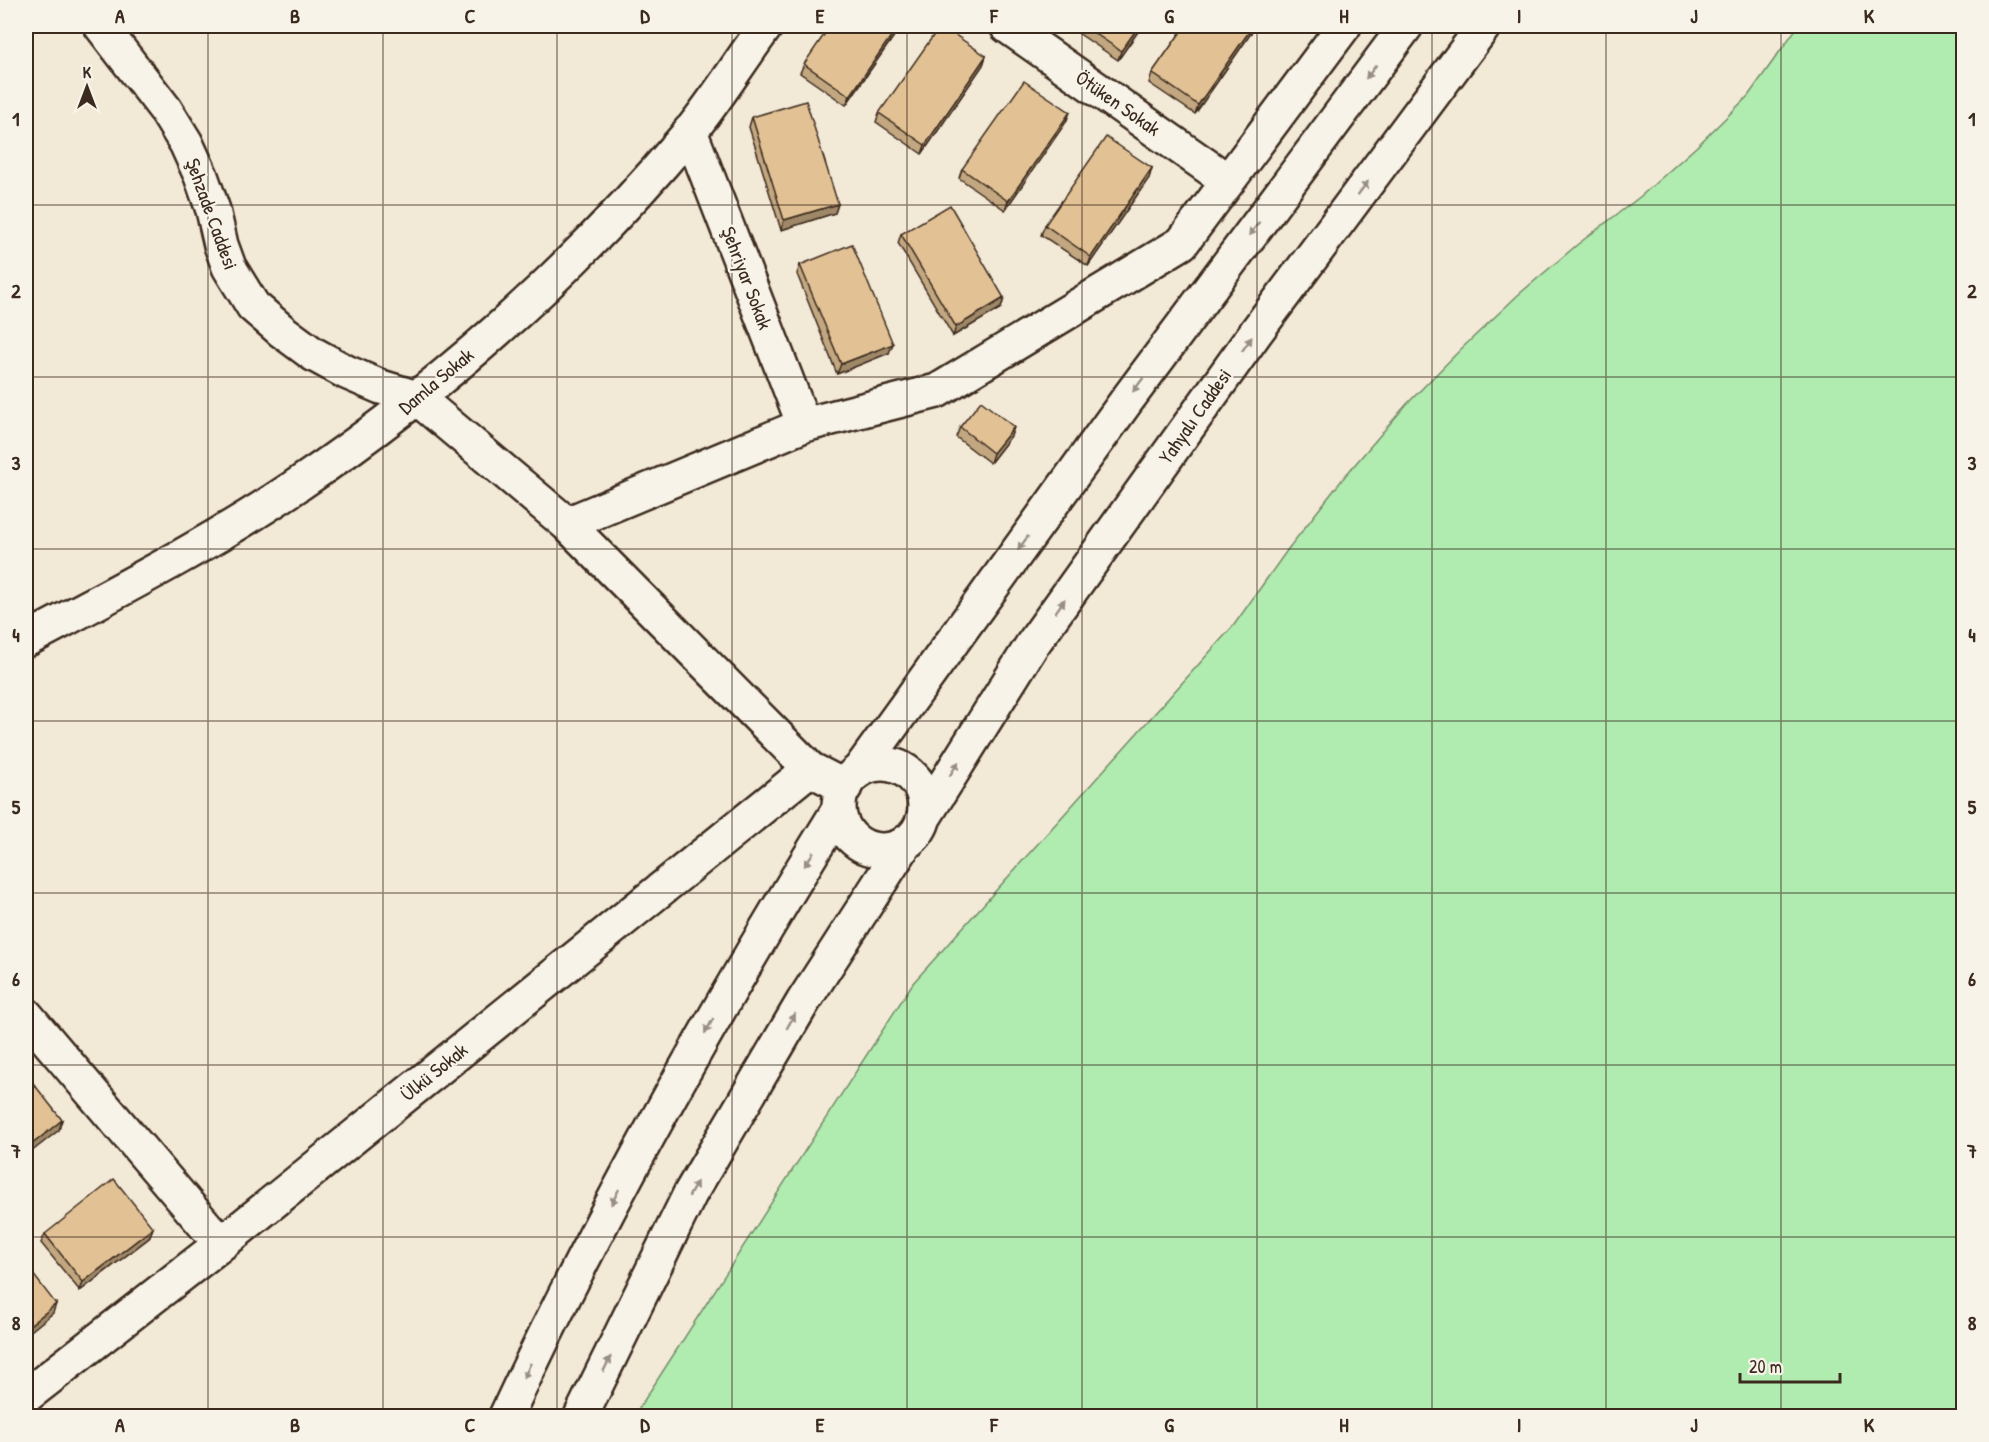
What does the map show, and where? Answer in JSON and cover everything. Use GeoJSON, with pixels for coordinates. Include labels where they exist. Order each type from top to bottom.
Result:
{"type":"FeatureCollection","features":[{"type":"Feature","properties":{"kind":"street","name":"Şehzade Caddesi"},"geometry":{"type":"LineString","coordinates":[[101,26],[165,109],[186,143],[213,210],[229,267],[253,306],[282,332],[313,354],[381,387],[417,398]]}},
{"type":"Feature","properties":{"kind":"street","name":"Damla Sokak"},"geometry":{"type":"LineString","coordinates":[[26,640],[220,534],[292,488],[417,398],[501,327],[567,265],[630,200],[690,131],[766,26]]}},
{"type":"Feature","properties":{"kind":"street","name":"Ötüken Sokak"},"geometry":{"type":"LineString","coordinates":[[1007,26],[1228,181]]}},
{"type":"Feature","properties":{"kind":"street"},"geometry":{"type":"LineString","coordinates":[[567,524],[804,425],[937,391],[1182,243],[1344,26]]}},
{"type":"Feature","properties":{"kind":"street"},"geometry":{"type":"LineString","coordinates":[[506,1416],[618,1189],[689,1060],[848,789],[1127,400],[1406,26]]}},
{"type":"Feature","properties":{"kind":"street","name":"Yahyalı Caddesi"},"geometry":{"type":"LineString","coordinates":[[581,1416],[690,1194],[802,1002],[915,831],[1032,645],[1256,332],[1484,26]]}},
{"type":"Feature","properties":{"kind":"street","name":"Şehriyar Sokak"},"geometry":{"type":"LineString","coordinates":[[690,131],[804,425]]}},
{"type":"Feature","properties":{"kind":"street"},"geometry":{"type":"LineString","coordinates":[[417,398],[567,524],[810,770],[848,789]]}},
{"type":"Feature","properties":{"kind":"street"},"geometry":{"type":"LineString","coordinates":[[888,764],[902,768],[914,777],[922,790],[925,804],[915,831],[892,849],[877,849],[863,845],[851,836],[843,824],[848,789],[873,765],[888,764]]}},
{"type":"Feature","properties":{"kind":"street","name":"Ülkü Sokak"},"geometry":{"type":"LineString","coordinates":[[26,1396],[221,1244],[810,770]]}},
{"type":"Feature","properties":{"kind":"street"},"geometry":{"type":"LineString","coordinates":[[26,1015],[221,1244]]}},
{"type":"Feature","properties":{"kind":"green space"},"geometry":{"type":"Polygon","coordinates":[[[1798,26],[1963,26],[1963,1416],[634,1416],[913,983],[1234,625],[1288,549],[1345,476],[1406,405],[1518,295],[1578,244],[1641,196],[1696,147],[1748,96],[1798,26]]]}},
{"type":"Feature","properties":{"kind":"building"},"geometry":{"type":"Polygon","coordinates":[[[830,26],[898,26],[850,96],[804,64],[830,26]]]}},
{"type":"Feature","properties":{"kind":"building"},"geometry":{"type":"Polygon","coordinates":[[[940,26],[986,56],[925,145],[879,113],[940,26]]]}},
{"type":"Feature","properties":{"kind":"building"},"geometry":{"type":"Polygon","coordinates":[[[1084,26],[1139,26],[1121,51],[1084,26]]]}},
{"type":"Feature","properties":{"kind":"building"},"geometry":{"type":"Polygon","coordinates":[[[1185,26],[1253,26],[1198,105],[1152,73],[1185,26]]]}},
{"type":"Feature","properties":{"kind":"building"},"geometry":{"type":"Polygon","coordinates":[[[1024,81],[1070,112],[1008,201],[962,169],[1024,81]]]}},
{"type":"Feature","properties":{"kind":"building"},"geometry":{"type":"Polygon","coordinates":[[[806,101],[838,204],[784,220],[752,117],[806,101]]]}},
{"type":"Feature","properties":{"kind":"building"},"geometry":{"type":"Polygon","coordinates":[[[1106,137],[1152,168],[1091,257],[1045,225],[1106,137]]]}},
{"type":"Feature","properties":{"kind":"building"},"geometry":{"type":"Polygon","coordinates":[[[950,205],[1004,298],[956,327],[901,234],[950,205]]]}},
{"type":"Feature","properties":{"kind":"building"},"geometry":{"type":"Polygon","coordinates":[[[852,244],[893,344],[841,364],[800,265],[852,244]]]}},
{"type":"Feature","properties":{"kind":"building"},"geometry":{"type":"Polygon","coordinates":[[[981,401],[1014,427],[993,453],[960,427],[981,401]]]}},
{"type":"Feature","properties":{"kind":"building"},"geometry":{"type":"Polygon","coordinates":[[[26,1074],[62,1120],[26,1149],[26,1074]]]}},
{"type":"Feature","properties":{"kind":"building"},"geometry":{"type":"Polygon","coordinates":[[[114,1179],[153,1228],[83,1282],[45,1234],[114,1179]]]}},
{"type":"Feature","properties":{"kind":"building"},"geometry":{"type":"Polygon","coordinates":[[[26,1265],[56,1304],[26,1328],[26,1265]]]}}]}
